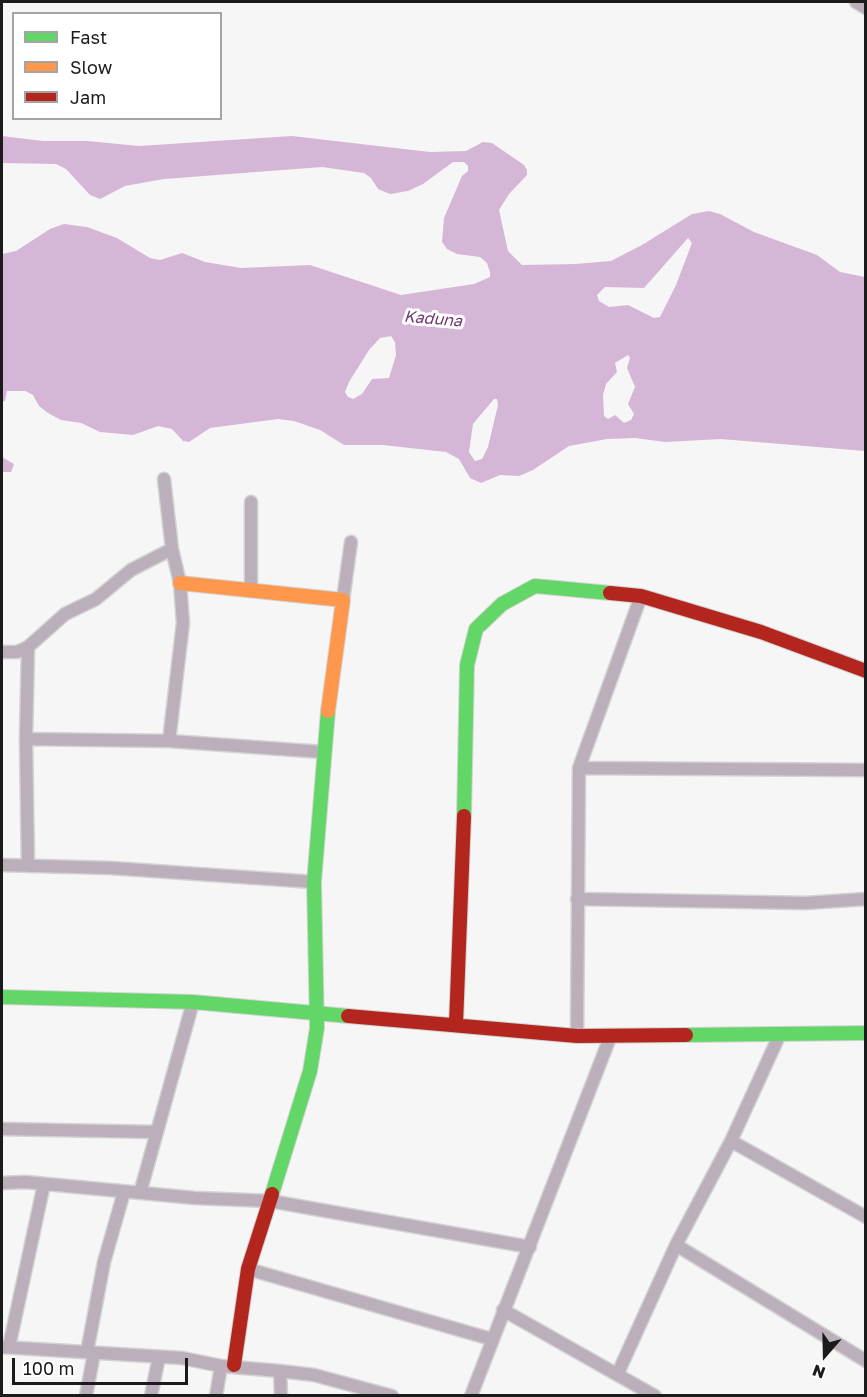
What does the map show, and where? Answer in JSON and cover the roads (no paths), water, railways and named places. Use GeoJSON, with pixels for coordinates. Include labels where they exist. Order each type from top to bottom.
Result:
{"type":"FeatureCollection","features":[{"type":"Feature","properties":{"kind":"street"},"geometry":{"type":"LineString","coordinates":[[856,2],[866,8]]}},
{"type":"Feature","properties":{"kind":"street"},"geometry":{"type":"LineString","coordinates":[[164,479],[172,549],[180,583],[182,641],[169,741]]}},
{"type":"Feature","properties":{"kind":"street"},"geometry":{"type":"LineString","coordinates":[[251,502],[251,590]]}},
{"type":"Feature","properties":{"kind":"street"},"geometry":{"type":"LineString","coordinates":[[216,1395],[228,1365],[248,1269],[310,1071],[317,1028],[314,882],[323,752],[351,542]]}},
{"type":"Feature","properties":{"kind":"street"},"geometry":{"type":"LineString","coordinates":[[2,652],[17,652],[28,647],[65,614],[96,599],[131,570],[172,549]]}},
{"type":"Feature","properties":{"kind":"street"},"geometry":{"type":"LineString","coordinates":[[180,583],[343,600]]}},
{"type":"Feature","properties":{"kind":"street"},"geometry":{"type":"LineString","coordinates":[[456,1024],[468,711],[467,665],[476,629],[501,604],[535,586],[641,596],[761,632],[866,671]]}},
{"type":"Feature","properties":{"kind":"street"},"geometry":{"type":"LineString","coordinates":[[577,1036],[579,768],[641,596]]}},
{"type":"Feature","properties":{"kind":"street"},"geometry":{"type":"LineString","coordinates":[[28,647],[26,739],[28,866]]}},
{"type":"Feature","properties":{"kind":"street"},"geometry":{"type":"LineString","coordinates":[[26,739],[169,741],[323,752]]}},
{"type":"Feature","properties":{"kind":"street"},"geometry":{"type":"LineString","coordinates":[[579,768],[866,770]]}},
{"type":"Feature","properties":{"kind":"street"},"geometry":{"type":"LineString","coordinates":[[2,865],[111,868],[314,882]]}},
{"type":"Feature","properties":{"kind":"street"},"geometry":{"type":"LineString","coordinates":[[577,899],[806,903],[866,899]]}},
{"type":"Feature","properties":{"kind":"street"},"geometry":{"type":"LineString","coordinates":[[2,997],[193,1002],[577,1036],[866,1034]]}},
{"type":"Feature","properties":{"kind":"street"},"geometry":{"type":"LineString","coordinates":[[141,1193],[193,1002]]}},
{"type":"Feature","properties":{"kind":"street"},"geometry":{"type":"LineString","coordinates":[[618,1373],[676,1245],[731,1141],[780,1034]]}},
{"type":"Feature","properties":{"kind":"street"},"geometry":{"type":"LineString","coordinates":[[471,1395],[611,1035]]}},
{"type":"Feature","properties":{"kind":"street"},"geometry":{"type":"LineString","coordinates":[[2,1129],[157,1132]]}},
{"type":"Feature","properties":{"kind":"street"},"geometry":{"type":"LineString","coordinates":[[731,1141],[866,1217]]}},
{"type":"Feature","properties":{"kind":"street"},"geometry":{"type":"LineString","coordinates":[[2,1183],[44,1184],[124,1192],[270,1201],[530,1247]]}},
{"type":"Feature","properties":{"kind":"street"},"geometry":{"type":"LineString","coordinates":[[44,1184],[5,1347],[159,1357],[314,1375],[392,1395]]}},
{"type":"Feature","properties":{"kind":"street"},"geometry":{"type":"LineString","coordinates":[[86,1395],[90,1352],[104,1262],[124,1192]]}},
{"type":"Feature","properties":{"kind":"street"},"geometry":{"type":"LineString","coordinates":[[676,1245],[866,1360]]}},
{"type":"Feature","properties":{"kind":"street"},"geometry":{"type":"LineString","coordinates":[[248,1269],[491,1339]]}},
{"type":"Feature","properties":{"kind":"street"},"geometry":{"type":"LineString","coordinates":[[503,1310],[655,1395]]}},
{"type":"Feature","properties":{"kind":"street"},"geometry":{"type":"LineString","coordinates":[[151,1395],[159,1357]]}},
{"type":"Feature","properties":{"kind":"street"},"geometry":{"type":"LineString","coordinates":[[280,1371],[281,1395]]}},
{"type":"Feature","properties":{"kind":"water","name":"Kaduna"},"geometry":{"type":"Polygon","coordinates":[[[2,136],[43,141],[87,141],[139,146],[292,136],[430,152],[466,151],[483,142],[492,143],[524,165],[527,170],[527,175],[509,194],[499,210],[508,251],[522,265],[611,261],[692,214],[709,211],[720,214],[754,232],[817,255],[840,272],[865,277],[865,451],[721,439],[665,442],[635,438],[607,439],[569,446],[533,470],[519,476],[500,475],[481,483],[470,478],[459,459],[446,452],[383,445],[344,445],[320,430],[294,421],[278,419],[210,428],[189,442],[183,441],[172,429],[158,426],[133,435],[100,432],[81,423],[61,420],[39,406],[33,395],[25,391],[7,391],[5,401],[2,402],[2,254],[16,251],[50,229],[64,224],[87,227],[117,238],[150,258],[160,260],[182,253],[205,262],[241,268],[310,265],[401,295],[474,284],[490,277],[490,272],[487,263],[480,257],[457,254],[447,249],[442,242],[444,218],[462,176],[468,171],[468,166],[464,162],[453,162],[423,184],[408,191],[390,194],[378,189],[371,178],[364,173],[322,167],[164,179],[125,186],[100,199],[90,195],[66,169],[56,164],[2,163],[2,136]],[[688,238],[644,288],[605,287],[597,295],[599,301],[609,307],[628,305],[654,318],[660,317],[676,285],[692,243],[688,238]],[[391,336],[380,338],[369,350],[349,382],[345,392],[348,397],[353,399],[362,394],[372,379],[389,378],[396,355],[395,342],[391,336]],[[628,355],[615,363],[617,372],[606,384],[603,395],[604,416],[608,419],[615,415],[624,423],[631,420],[634,414],[628,404],[635,387],[627,368],[630,358],[628,355]],[[494,399],[473,424],[469,452],[475,461],[482,459],[488,447],[498,405],[497,399],[494,399]]]}},
{"type":"Feature","properties":{"kind":"water"},"geometry":{"type":"Polygon","coordinates":[[[2,457],[14,464],[11,472],[2,472],[2,457]]]}}]}
